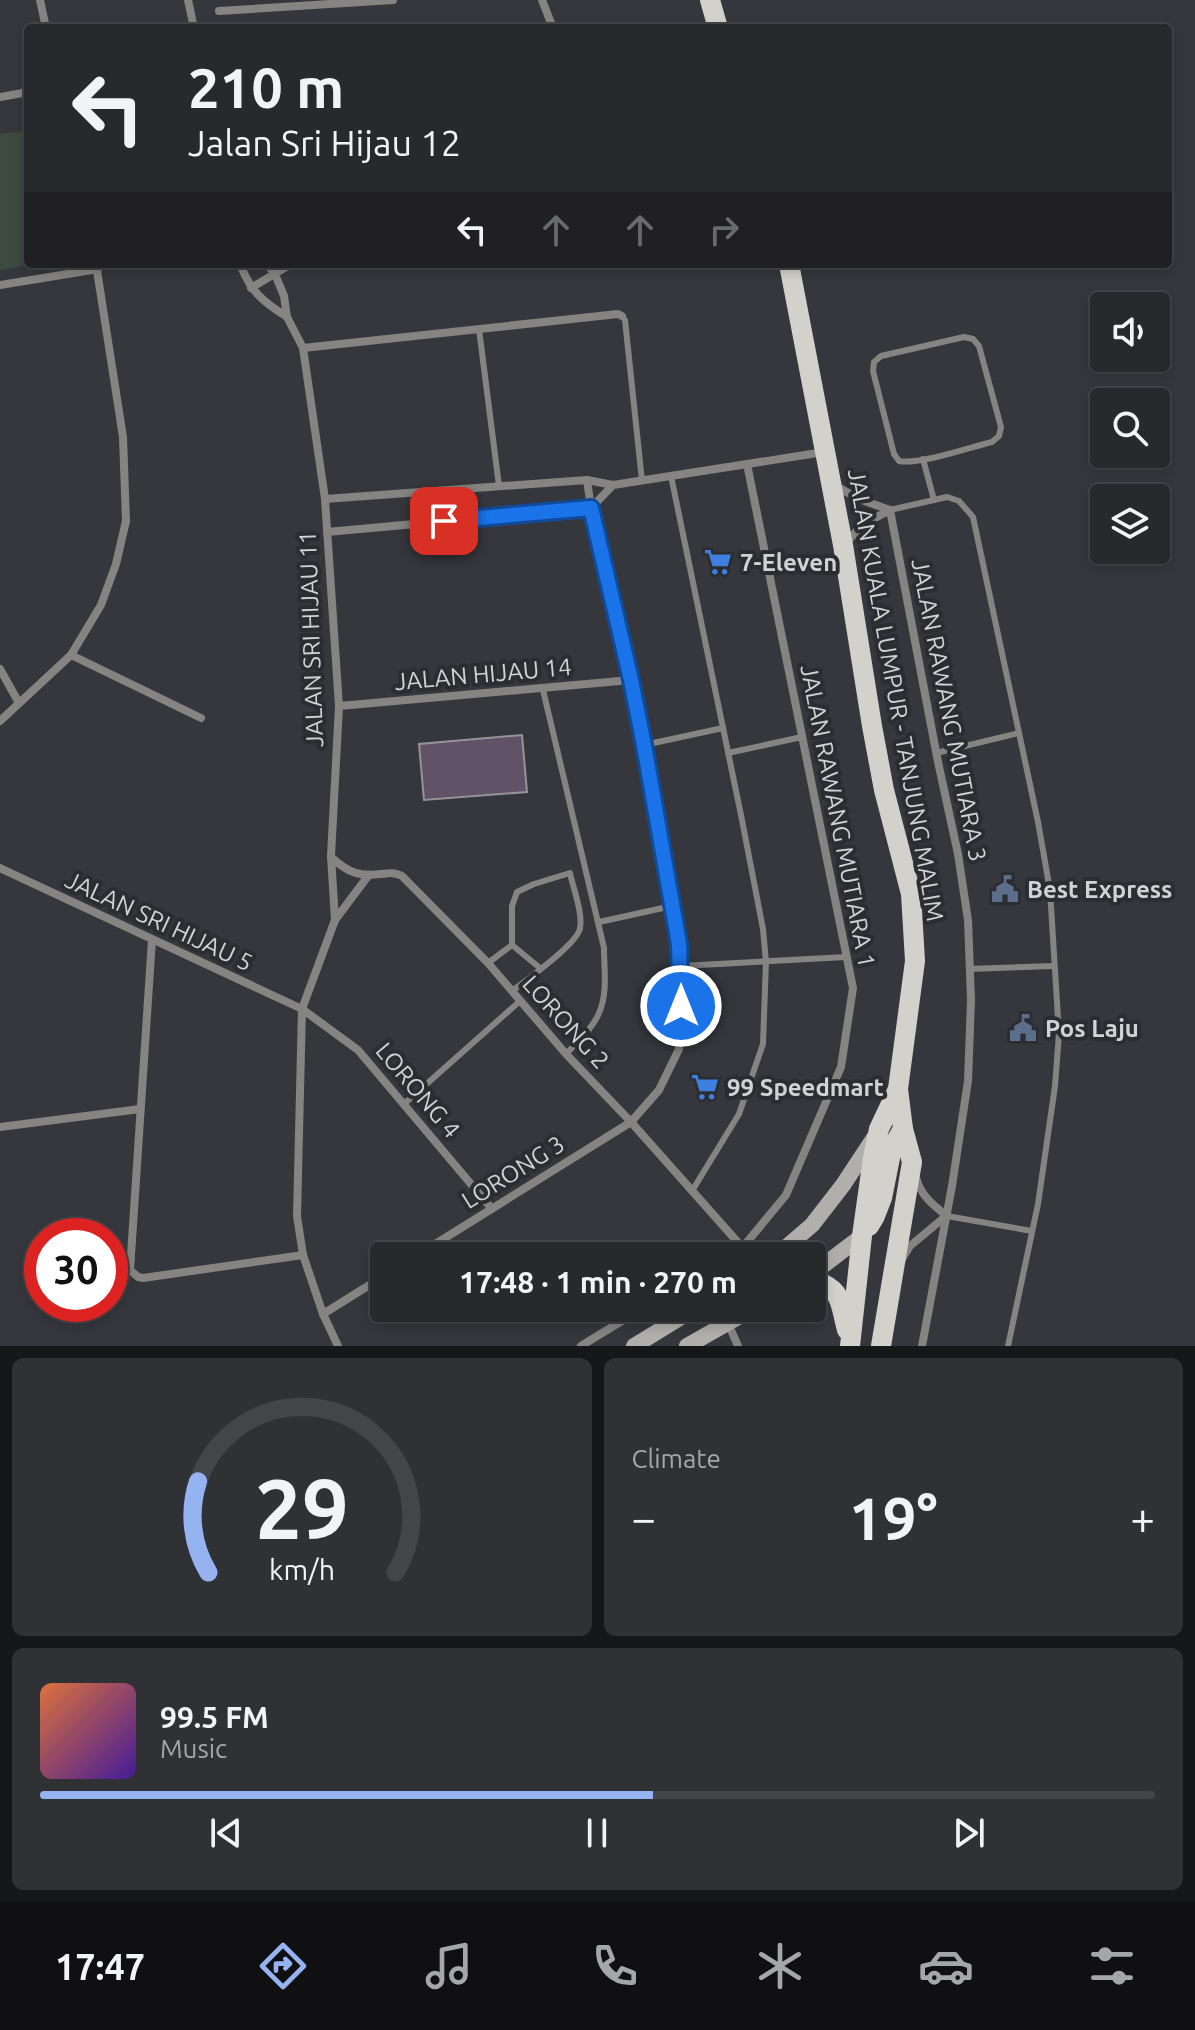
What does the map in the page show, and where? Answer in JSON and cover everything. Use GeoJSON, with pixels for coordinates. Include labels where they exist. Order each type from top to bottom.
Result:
{"type":"FeatureCollection","features":[{"type":"Feature","properties":{"kind":"main road"},"geometry":{"type":"LineString","coordinates":[[710,0],[717,24]]}},
{"type":"Feature","properties":{"kind":"main road","name":"JALAN KUALA LUMPUR - TANJUNG MALIM"},"geometry":{"type":"LineString","coordinates":[[790,268],[832,483],[881,777],[911,894],[915,961],[898,1089]]}},
{"type":"Feature","properties":{"kind":"main road"},"geometry":{"type":"LineString","coordinates":[[850,1346],[873,1158],[879,1129],[898,1089]]}},
{"type":"Feature","properties":{"kind":"main road"},"geometry":{"type":"LineString","coordinates":[[881,1346],[912,1162],[903,1129],[898,1089]]}},
{"type":"Feature","properties":{"kind":"main road"},"geometry":{"type":"LineString","coordinates":[[862,1236],[879,1207],[892,1148],[903,1129]]}},
{"type":"Feature","properties":{"kind":"main road"},"geometry":{"type":"LineString","coordinates":[[826,1283],[838,1295],[850,1346]]}},
{"type":"Feature","properties":{"kind":"street"},"geometry":{"type":"LineString","coordinates":[[40,0],[45,24]]}},
{"type":"Feature","properties":{"kind":"street"},"geometry":{"type":"LineString","coordinates":[[188,0],[193,24]]}},
{"type":"Feature","properties":{"kind":"street"},"geometry":{"type":"LineString","coordinates":[[219,11],[393,0]]}},
{"type":"Feature","properties":{"kind":"street"},"geometry":{"type":"LineString","coordinates":[[542,0],[552,24]]}},
{"type":"Feature","properties":{"kind":"street"},"geometry":{"type":"LineString","coordinates":[[0,97],[24,93]]}},
{"type":"Feature","properties":{"kind":"street"},"geometry":{"type":"LineString","coordinates":[[0,285],[87,268]]}},
{"type":"Feature","properties":{"kind":"street"},"geometry":{"type":"LineString","coordinates":[[0,721],[71,655],[101,605],[116,564],[126,521],[123,437],[97,268]]}},
{"type":"Feature","properties":{"kind":"street"},"geometry":{"type":"LineString","coordinates":[[242,268],[251,288],[265,303],[287,317]]}},
{"type":"Feature","properties":{"kind":"street"},"geometry":{"type":"LineString","coordinates":[[270,268],[284,296],[287,317]]}},
{"type":"Feature","properties":{"kind":"street"},"geometry":{"type":"LineString","coordinates":[[251,288],[285,268]]}},
{"type":"Feature","properties":{"kind":"street"},"geometry":{"type":"LineString","coordinates":[[303,348],[622,316]]}},
{"type":"Feature","properties":{"kind":"street","name":"JALAN SRI HIJAU 11"},"geometry":{"type":"LineString","coordinates":[[287,317],[303,348],[325,499],[339,706],[331,856],[335,920]]}},
{"type":"Feature","properties":{"kind":"street"},"geometry":{"type":"LineString","coordinates":[[325,499],[587,480],[613,485],[826,452]]}},
{"type":"Feature","properties":{"kind":"street","name":"JALAN RAWANG MUTIARA 1"},"geometry":{"type":"LineString","coordinates":[[747,464],[853,988],[841,1067],[786,1195],[747,1242]]}},
{"type":"Feature","properties":{"kind":"street","name":"LORONG 3"},"geometry":{"type":"LineString","coordinates":[[439,1242],[631,1122],[659,1090],[679,1049],[679,944],[644,745],[587,480]]}},
{"type":"Feature","properties":{"kind":"street"},"geometry":{"type":"LineString","coordinates":[[832,483],[859,499],[890,510]]}},
{"type":"Feature","properties":{"kind":"street"},"geometry":{"type":"LineString","coordinates":[[327,532],[591,508],[613,485]]}},
{"type":"Feature","properties":{"kind":"street"},"geometry":{"type":"LineString","coordinates":[[843,545],[862,525],[890,510]]}},
{"type":"Feature","properties":{"kind":"street","name":"JALAN RAWANG MUTIARA 3"},"geometry":{"type":"LineString","coordinates":[[890,510],[958,854],[968,920],[971,1000],[968,1081],[922,1346]]}},
{"type":"Feature","properties":{"kind":"street"},"geometry":{"type":"LineString","coordinates":[[71,655],[201,718]]}},
{"type":"Feature","properties":{"kind":"street"},"geometry":{"type":"LineString","coordinates":[[0,669],[19,703]]}},
{"type":"Feature","properties":{"kind":"street","name":"JALAN HIJAU 14"},"geometry":{"type":"LineString","coordinates":[[339,706],[631,680]]}},
{"type":"Feature","properties":{"kind":"street","name":"LORONG 2"},"geometry":{"type":"LineString","coordinates":[[331,856],[351,873],[400,875],[488,963],[566,1054],[738,1242]]}},
{"type":"Feature","properties":{"kind":"street","name":"JALAN SRI HIJAU 5"},"geometry":{"type":"LineString","coordinates":[[0,868],[302,1009]]}},
{"type":"Feature","properties":{"kind":"street","name":"JALAN SRI HIJAU 11"},"geometry":{"type":"LineString","coordinates":[[338,1346],[323,1314],[303,1255],[297,1216],[302,1009],[335,920],[368,876]]}},
{"type":"Feature","properties":{"kind":"street"},"geometry":{"type":"LineString","coordinates":[[152,940],[130,1270],[143,1278],[303,1255]]}},
{"type":"Feature","properties":{"kind":"street","name":"LORONG 4"},"geometry":{"type":"LineString","coordinates":[[302,1009],[358,1050],[492,1209]]}},
{"type":"Feature","properties":{"kind":"street"},"geometry":{"type":"LineString","coordinates":[[0,1127],[140,1109]]}},
{"type":"Feature","properties":{"kind":"street"},"geometry":{"type":"LineString","coordinates":[[792,1242],[812,1225],[843,1185],[879,1129]]}},
{"type":"Feature","properties":{"kind":"street"},"geometry":{"type":"LineString","coordinates":[[895,1271],[910,1246],[947,1216],[929,1202],[918,1185],[912,1162]]}},
{"type":"Feature","properties":{"kind":"street"},"geometry":{"type":"LineString","coordinates":[[826,1265],[862,1236]]}},
{"type":"Feature","properties":{"kind":"street"},"geometry":{"type":"LineString","coordinates":[[323,1314],[370,1285]]}},
{"type":"Feature","properties":{"kind":"street"},"geometry":{"type":"LineString","coordinates":[[581,1346],[620,1322]]}},
{"type":"Feature","properties":{"kind":"street"},"geometry":{"type":"LineString","coordinates":[[634,1346],[673,1322]]}},
{"type":"Feature","properties":{"kind":"street"},"geometry":{"type":"LineString","coordinates":[[687,1346],[728,1323],[738,1346]]}},
{"type":"Feature","properties":{"kind":"lane"},"geometry":{"type":"LineString","coordinates":[[622,316],[625,320],[642,481]]}},
{"type":"Feature","properties":{"kind":"lane"},"geometry":{"type":"LineString","coordinates":[[479,329],[499,486]]}},
{"type":"Feature","properties":{"kind":"lane"},"geometry":{"type":"LineString","coordinates":[[969,337],[979,346],[1001,427],[999,436],[992,442],[923,459],[904,463],[894,454],[873,371],[874,362],[881,356],[969,337]]}},
{"type":"Feature","properties":{"kind":"lane"},"geometry":{"type":"LineString","coordinates":[[923,459],[934,500]]}},
{"type":"Feature","properties":{"kind":"lane"},"geometry":{"type":"LineString","coordinates":[[671,476],[763,929],[766,962],[763,1044],[739,1114],[692,1191]]}},
{"type":"Feature","properties":{"kind":"lane"},"geometry":{"type":"LineString","coordinates":[[890,510],[947,497],[959,501],[973,517],[1050,890],[1059,1034],[1055,1086],[1038,1204],[1008,1346]]}},
{"type":"Feature","properties":{"kind":"lane"},"geometry":{"type":"LineString","coordinates":[[543,690],[604,948],[605,985],[599,1013],[566,1054]]}},
{"type":"Feature","properties":{"kind":"lane"},"geometry":{"type":"LineString","coordinates":[[644,745],[723,728]]}},
{"type":"Feature","properties":{"kind":"lane"},"geometry":{"type":"LineString","coordinates":[[936,753],[1019,733]]}},
{"type":"Feature","properties":{"kind":"lane"},"geometry":{"type":"LineString","coordinates":[[728,753],[802,737]]}},
{"type":"Feature","properties":{"kind":"lane"},"geometry":{"type":"LineString","coordinates":[[512,945],[512,906],[517,892],[570,873],[580,929],[573,943],[512,991]]}},
{"type":"Feature","properties":{"kind":"lane"},"geometry":{"type":"LineString","coordinates":[[599,922],[672,906]]}},
{"type":"Feature","properties":{"kind":"lane"},"geometry":{"type":"LineString","coordinates":[[488,963],[512,945]]}},
{"type":"Feature","properties":{"kind":"lane"},"geometry":{"type":"LineString","coordinates":[[512,945],[540,968]]}},
{"type":"Feature","properties":{"kind":"lane"},"geometry":{"type":"LineString","coordinates":[[681,966],[846,957]]}},
{"type":"Feature","properties":{"kind":"lane"},"geometry":{"type":"LineString","coordinates":[[969,969],[1054,966]]}},
{"type":"Feature","properties":{"kind":"lane"},"geometry":{"type":"LineString","coordinates":[[404,1104],[520,1001]]}},
{"type":"Feature","properties":{"kind":"lane"},"geometry":{"type":"LineString","coordinates":[[947,1216],[1032,1231]]}},
{"type":"Feature","properties":{"kind":"green space"},"geometry":{"type":"Polygon","coordinates":[[[24,131],[24,266],[0,270],[0,134],[24,131]]]}},
{"type":"Feature","properties":{"kind":"building"},"geometry":{"type":"Polygon","coordinates":[[[522,735],[527,792],[424,800],[419,744],[522,735]]]}},
{"type":"Feature","properties":{"kind":"place","name":"7-Eleven"},"geometry":{"type":"Point","coordinates":[718,562]}},
{"type":"Feature","properties":{"kind":"place","name":"Best Express"},"geometry":{"type":"Point","coordinates":[1005,889]}},
{"type":"Feature","properties":{"kind":"place","name":"Pos Laju"},"geometry":{"type":"Point","coordinates":[1023,1028]}},
{"type":"Feature","properties":{"kind":"place","name":"99 Speedmart"},"geometry":{"type":"Point","coordinates":[705,1087]}},
{"type":"Feature","properties":{"kind":"route"},"geometry":{"type":"LineString","coordinates":[[444,521],[591,508],[644,745],[679,944],[681,1006]]}}]}
